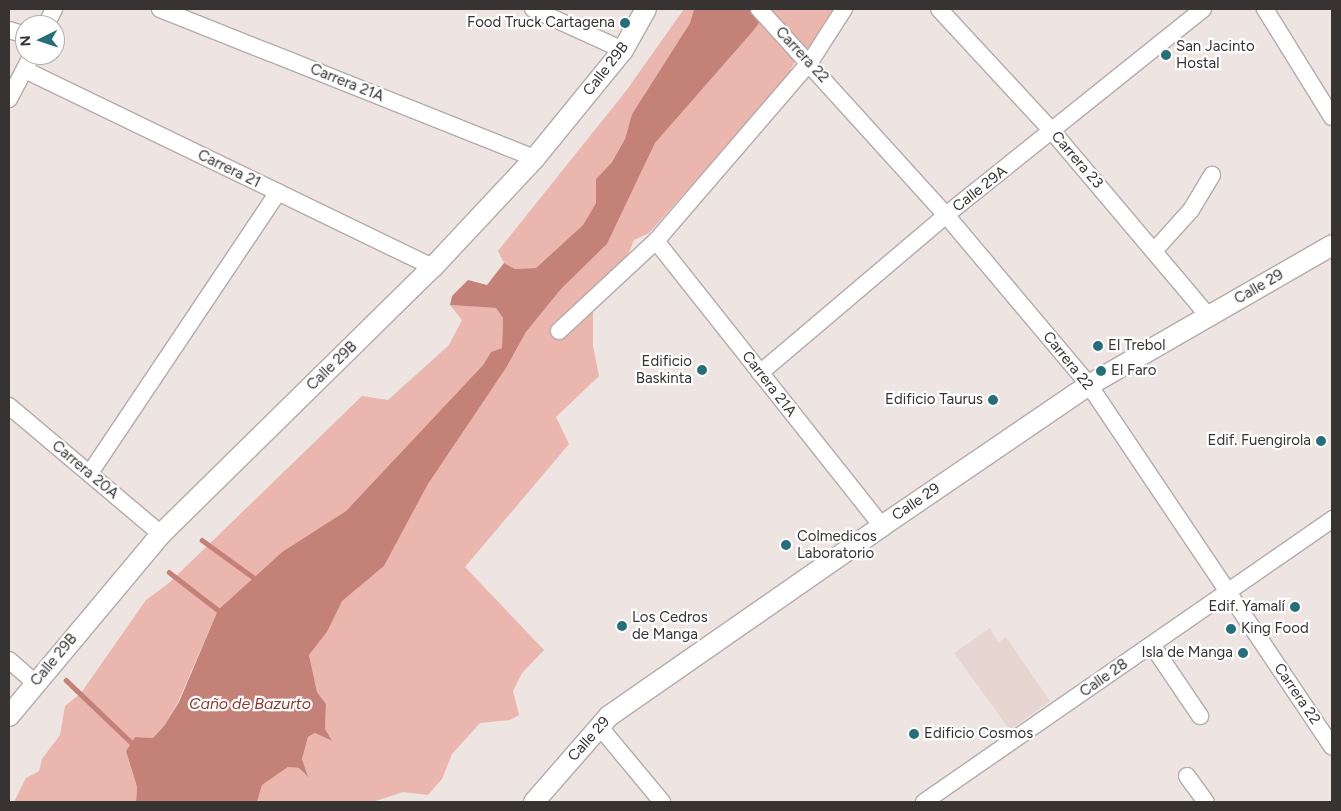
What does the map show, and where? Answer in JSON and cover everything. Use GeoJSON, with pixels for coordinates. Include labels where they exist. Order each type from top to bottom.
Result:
{"type":"FeatureCollection","features":[{"type":"Feature","properties":{"kind":"main road","name":"Calle 29B"},"geometry":{"type":"LineString","coordinates":[[9,716],[161,534],[433,268],[535,158],[623,50],[646,9]]}},
{"type":"Feature","properties":{"kind":"main road","name":"Calle 29"},"geometry":{"type":"LineString","coordinates":[[534,802],[599,726],[882,526],[1089,385],[1332,245]]}},
{"type":"Feature","properties":{"kind":"street","name":"Carrera 21A"},"geometry":{"type":"LineString","coordinates":[[160,9],[535,158]]}},
{"type":"Feature","properties":{"kind":"street"},"geometry":{"type":"LineString","coordinates":[[533,9],[623,50]]}},
{"type":"Feature","properties":{"kind":"street","name":"Carrera 22"},"geometry":{"type":"LineString","coordinates":[[759,9],[805,57],[946,215],[1089,385],[1332,747]]}},
{"type":"Feature","properties":{"kind":"street"},"geometry":{"type":"LineString","coordinates":[[559,331],[656,242],[844,9]]}},
{"type":"Feature","properties":{"kind":"street","name":"Carrera 23"},"geometry":{"type":"LineString","coordinates":[[939,9],[1052,131],[1209,317]]}},
{"type":"Feature","properties":{"kind":"street","name":"Calle 29A"},"geometry":{"type":"LineString","coordinates":[[760,373],[946,215],[1203,9]]}},
{"type":"Feature","properties":{"kind":"street"},"geometry":{"type":"LineString","coordinates":[[1265,9],[1332,117]]}},
{"type":"Feature","properties":{"kind":"street"},"geometry":{"type":"LineString","coordinates":[[9,99],[28,65]]}},
{"type":"Feature","properties":{"kind":"street","name":"Carrera 21"},"geometry":{"type":"LineString","coordinates":[[26,70],[433,268]]}},
{"type":"Feature","properties":{"kind":"street"},"geometry":{"type":"LineString","coordinates":[[1154,250],[1191,210],[1212,175]]}},
{"type":"Feature","properties":{"kind":"street"},"geometry":{"type":"LineString","coordinates":[[90,473],[278,192]]}},
{"type":"Feature","properties":{"kind":"street","name":"Carrera 21A"},"geometry":{"type":"LineString","coordinates":[[656,242],[882,526]]}},
{"type":"Feature","properties":{"kind":"street","name":"Carrera 20A"},"geometry":{"type":"LineString","coordinates":[[9,406],[161,534]]}},
{"type":"Feature","properties":{"kind":"street","name":"Calle 28"},"geometry":{"type":"LineString","coordinates":[[924,802],[1332,519]]}},
{"type":"Feature","properties":{"kind":"street"},"geometry":{"type":"LineString","coordinates":[[1152,645],[1200,716]]}},
{"type":"Feature","properties":{"kind":"street"},"geometry":{"type":"LineString","coordinates":[[9,660],[35,683]]}},
{"type":"Feature","properties":{"kind":"street"},"geometry":{"type":"LineString","coordinates":[[599,726],[662,802]]}},
{"type":"Feature","properties":{"kind":"street"},"geometry":{"type":"LineString","coordinates":[[1187,776],[1206,802]]}},
{"type":"Feature","properties":{"kind":"shaded area"},"geometry":{"type":"Polygon","coordinates":[[[684,9],[694,9],[690,23],[632,114],[625,139],[612,162],[596,179],[596,203],[583,225],[536,268],[515,269],[504,263],[498,251],[626,91],[684,9]]]}},
{"type":"Feature","properties":{"kind":"shaded area"},"geometry":{"type":"Polygon","coordinates":[[[769,9],[839,9],[818,39],[798,56],[784,82],[649,233],[634,240],[627,257],[593,307],[593,346],[599,376],[556,417],[569,444],[465,567],[544,650],[522,673],[513,691],[519,715],[510,720],[480,723],[452,754],[442,779],[428,795],[403,792],[373,802],[257,802],[262,785],[288,767],[299,768],[306,776],[302,759],[308,737],[315,733],[331,741],[325,729],[326,704],[317,692],[309,655],[327,632],[341,601],[384,566],[428,484],[506,368],[526,332],[561,289],[607,244],[655,143],[754,30],[769,9]]]}},
{"type":"Feature","properties":{"kind":"shaded area"},"geometry":{"type":"Polygon","coordinates":[[[450,305],[496,308],[503,318],[502,348],[491,352],[483,365],[346,511],[282,552],[218,610],[178,702],[164,726],[153,738],[135,737],[126,751],[137,787],[136,802],[14,802],[26,778],[39,771],[42,759],[60,735],[65,706],[81,693],[146,600],[169,583],[362,396],[388,400],[449,345],[462,320],[450,305]]]}},
{"type":"Feature","properties":{"kind":"shaded area"},"geometry":{"type":"Polygon","coordinates":[[[990,628],[998,643],[1006,637],[1050,701],[1010,730],[954,653],[990,628]]]}},
{"type":"Feature","properties":{"kind":"water","name":"Caño de Bazurto"},"geometry":{"type":"Polygon","coordinates":[[[694,9],[769,9],[754,30],[655,143],[607,244],[561,289],[526,332],[506,368],[428,484],[384,566],[342,601],[327,632],[309,655],[317,692],[326,704],[325,729],[332,741],[315,733],[308,737],[302,759],[308,777],[299,768],[288,767],[262,785],[257,802],[136,802],[137,787],[126,751],[135,737],[153,738],[164,726],[179,702],[218,610],[282,552],[346,511],[483,365],[491,352],[502,348],[503,318],[496,308],[450,305],[452,296],[468,280],[487,285],[504,263],[515,269],[536,268],[583,225],[596,203],[596,179],[612,162],[625,139],[632,114],[690,23],[694,9]]]}},
{"type":"Feature","properties":{"kind":"waterway"},"geometry":{"type":"LineString","coordinates":[[202,540],[253,577]]}},
{"type":"Feature","properties":{"kind":"waterway"},"geometry":{"type":"LineString","coordinates":[[169,572],[218,610]]}},
{"type":"Feature","properties":{"kind":"waterway"},"geometry":{"type":"LineString","coordinates":[[66,680],[132,743]]}},
{"type":"Feature","properties":{"kind":"place","name":"Food Truck Cartagena"},"geometry":{"type":"Point","coordinates":[625,23]}},
{"type":"Feature","properties":{"kind":"place","name":"San Jacinto Hostal"},"geometry":{"type":"Point","coordinates":[1166,55]}},
{"type":"Feature","properties":{"kind":"place","name":"El Trebol"},"geometry":{"type":"Point","coordinates":[1098,346]}},
{"type":"Feature","properties":{"kind":"place","name":"Edificio Baskinta"},"geometry":{"type":"Point","coordinates":[702,370]}},
{"type":"Feature","properties":{"kind":"place","name":"El Faro"},"geometry":{"type":"Point","coordinates":[1101,371]}},
{"type":"Feature","properties":{"kind":"place","name":"Edificio Taurus"},"geometry":{"type":"Point","coordinates":[993,400]}},
{"type":"Feature","properties":{"kind":"place","name":"Edif. Fuengirola"},"geometry":{"type":"Point","coordinates":[1321,441]}},
{"type":"Feature","properties":{"kind":"place","name":"Colmedicos Laboratorio"},"geometry":{"type":"Point","coordinates":[786,545]}},
{"type":"Feature","properties":{"kind":"place","name":"Edif. Yamalí"},"geometry":{"type":"Point","coordinates":[1295,607]}},
{"type":"Feature","properties":{"kind":"place","name":"Los Cedros de Manga"},"geometry":{"type":"Point","coordinates":[622,626]}},
{"type":"Feature","properties":{"kind":"place","name":"King Food"},"geometry":{"type":"Point","coordinates":[1231,629]}},
{"type":"Feature","properties":{"kind":"place","name":"Isla de Manga"},"geometry":{"type":"Point","coordinates":[1243,653]}},
{"type":"Feature","properties":{"kind":"place","name":"Edificio Cosmos"},"geometry":{"type":"Point","coordinates":[914,734]}}]}
